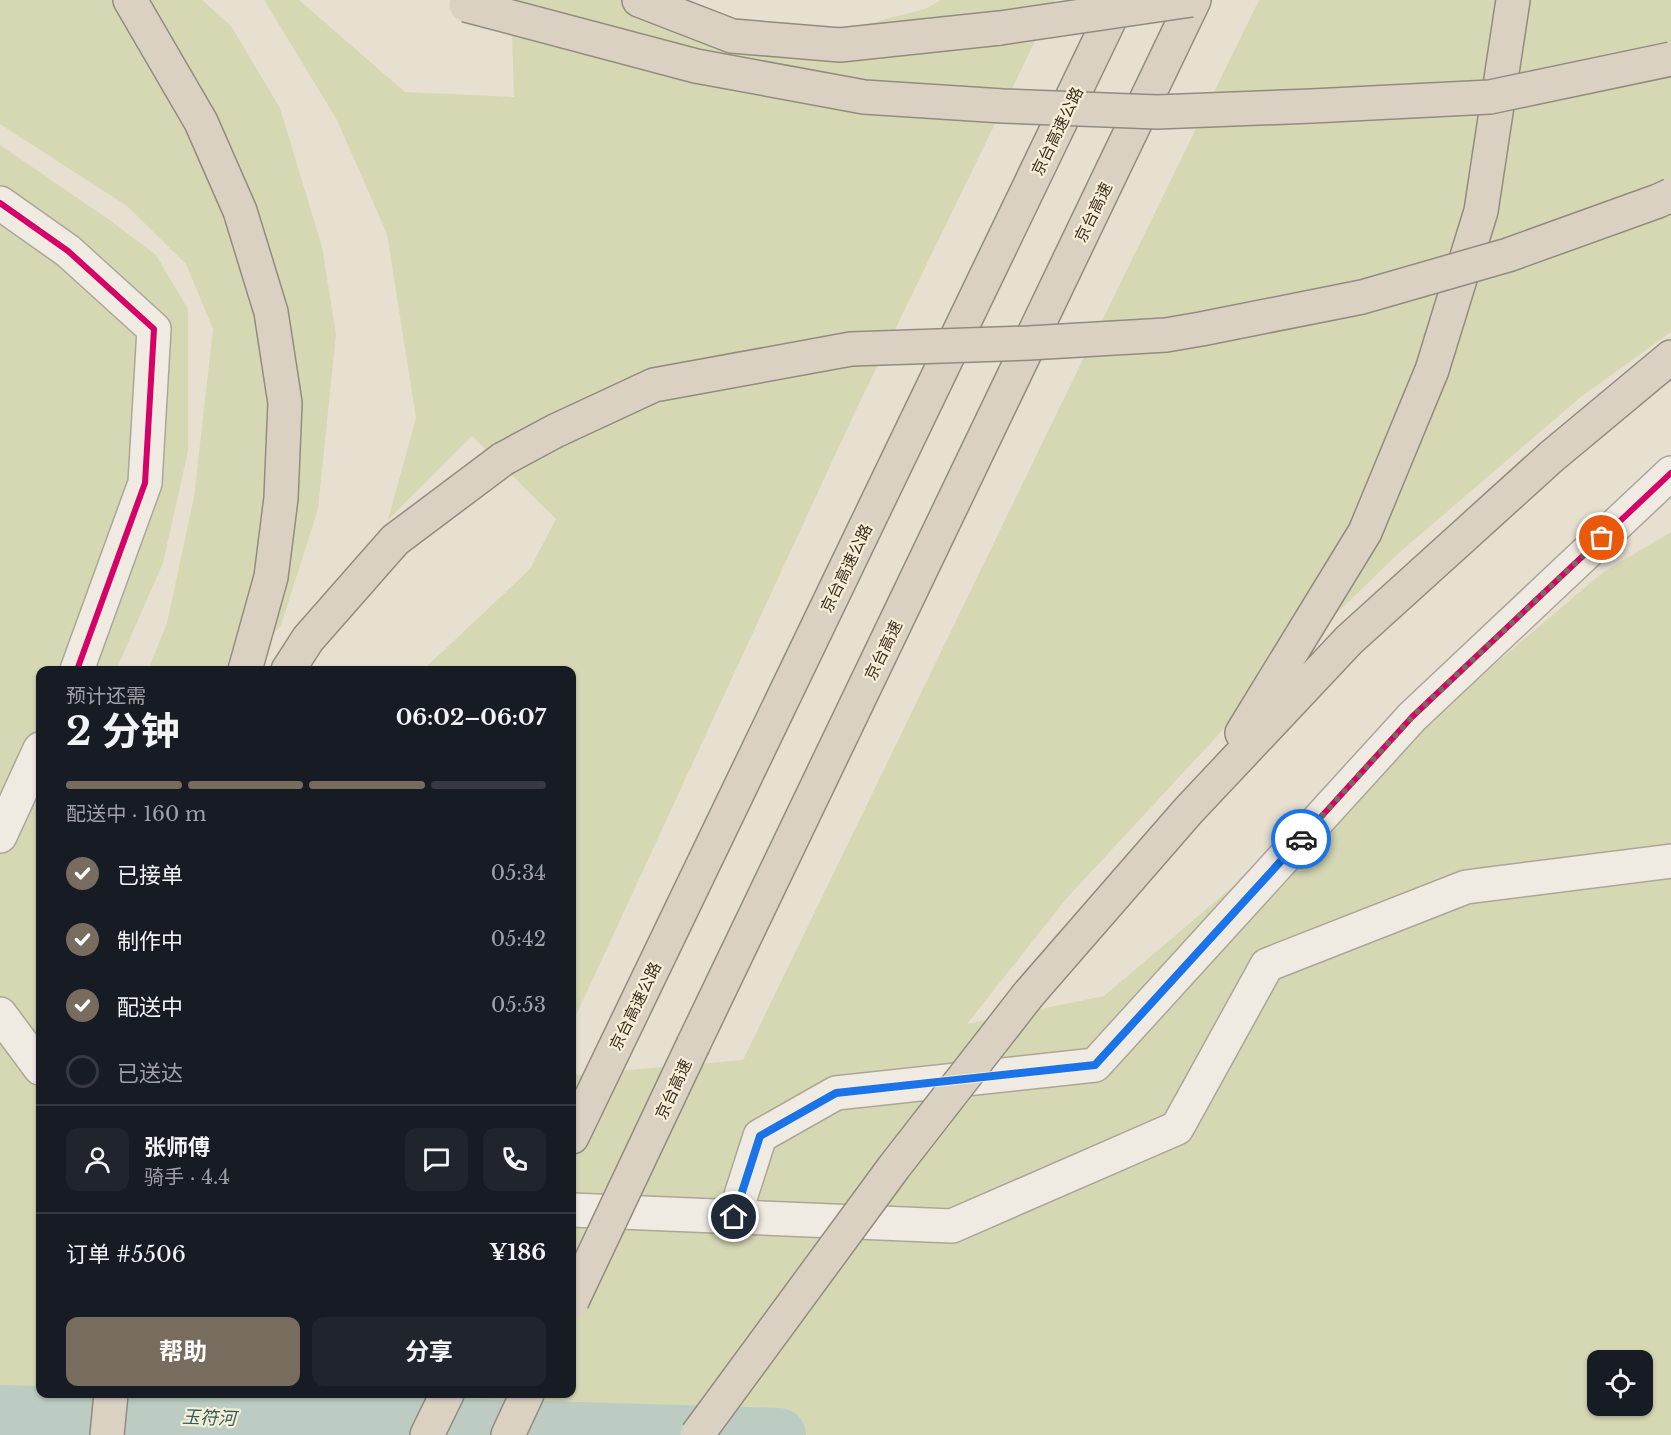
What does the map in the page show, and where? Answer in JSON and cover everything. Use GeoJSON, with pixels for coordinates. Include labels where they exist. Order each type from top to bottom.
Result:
{"type":"FeatureCollection","features":[{"type":"Feature","properties":{"kind":"highway"},"geometry":{"type":"LineString","coordinates":[[130,0],[201,122],[240,211],[271,312],[285,403],[281,498],[271,578],[246,666]]}},
{"type":"Feature","properties":{"kind":"highway"},"geometry":{"type":"LineString","coordinates":[[639,0],[732,36],[840,45],[1000,28],[1193,0]]}},
{"type":"Feature","properties":{"kind":"highway","name":"京台高速公路"},"geometry":{"type":"LineString","coordinates":[[576,1128],[1119,0]]}},
{"type":"Feature","properties":{"kind":"highway","name":"京台高速"},"geometry":{"type":"LineString","coordinates":[[576,1293],[1193,0]]}},
{"type":"Feature","properties":{"kind":"highway"},"geometry":{"type":"LineString","coordinates":[[1188,811],[1253,716],[1365,532],[1432,370],[1481,211],[1513,0]]}},
{"type":"Feature","properties":{"kind":"highway"},"geometry":{"type":"LineString","coordinates":[[459,2],[707,68],[864,97],[1003,106],[1157,112],[1490,97],[1671,58]]}},
{"type":"Feature","properties":{"kind":"highway"},"geometry":{"type":"LineString","coordinates":[[291,666],[308,639],[395,540],[502,459],[555,431],[654,385],[851,348],[1166,335],[1201,329],[1362,297],[1508,255],[1671,195]]}},
{"type":"Feature","properties":{"kind":"highway"},"geometry":{"type":"LineString","coordinates":[[697,1435],[894,1167],[1028,995],[1188,811],[1349,640],[1551,457],[1671,357]]}},
{"type":"Feature","properties":{"kind":"highway"},"geometry":{"type":"LineString","coordinates":[[107,1435],[111,1398]]}},
{"type":"Feature","properties":{"kind":"highway"},"geometry":{"type":"LineString","coordinates":[[427,1435],[445,1398]]}},
{"type":"Feature","properties":{"kind":"highway"},"geometry":{"type":"LineString","coordinates":[[508,1435],[526,1398]]}},
{"type":"Feature","properties":{"kind":"street"},"geometry":{"type":"LineString","coordinates":[[0,203],[68,251],[154,328],[145,483],[78,666]]}},
{"type":"Feature","properties":{"kind":"street"},"geometry":{"type":"LineString","coordinates":[[734,1217],[760,1136],[836,1093],[1095,1065],[1412,717],[1671,473]]}},
{"type":"Feature","properties":{"kind":"street"},"geometry":{"type":"LineString","coordinates":[[0,836],[36,758]]}},
{"type":"Feature","properties":{"kind":"street"},"geometry":{"type":"LineString","coordinates":[[576,1210],[952,1226],[1177,1128],[1267,964],[1466,887],[1671,861]]}},
{"type":"Feature","properties":{"kind":"street"},"geometry":{"type":"LineString","coordinates":[[0,1014],[36,1063]]}},
{"type":"Feature","properties":{"kind":"green space"},"geometry":{"type":"Polygon","coordinates":[[[0,0],[202,0],[231,26],[280,108],[322,247],[336,334],[318,509],[281,625],[248,666],[150,666],[167,623],[194,497],[213,329],[186,264],[127,206],[0,124],[0,0]]]}},
{"type":"Feature","properties":{"kind":"green space"},"geometry":{"type":"Polygon","coordinates":[[[264,0],[299,0],[405,92],[514,97],[511,3],[503,0],[631,0],[789,44],[925,9],[941,0],[1055,0],[855,412],[576,1015],[576,666],[427,666],[530,569],[556,519],[472,436],[388,520],[416,418],[387,234],[337,120],[264,0]]]}},
{"type":"Feature","properties":{"kind":"green space"},"geometry":{"type":"Polygon","coordinates":[[[1259,0],[1671,0],[1671,332],[1582,396],[1400,552],[1283,665],[1066,899],[967,1024],[1104,996],[1602,573],[1671,532],[1671,1435],[0,1435],[0,145],[111,221],[156,255],[188,309],[188,451],[163,563],[118,666],[36,666],[36,1398],[576,1398],[576,1075],[743,1060],[1259,0]]]}},
{"type":"Feature","properties":{"kind":"waterway","name":"玉符河"},"geometry":{"type":"LineString","coordinates":[[0,1412],[779,1435]]}},
{"type":"Feature","properties":{"kind":"cycle path"},"geometry":{"type":"LineString","coordinates":[[0,203],[68,251],[154,329],[145,483],[78,666]]}},
{"type":"Feature","properties":{"kind":"cycle path"},"geometry":{"type":"LineString","coordinates":[[734,1217],[760,1136],[836,1093],[1095,1065],[1412,717],[1671,473]]}},
{"type":"Feature","properties":{"kind":"way so far"},"geometry":{"type":"LineString","coordinates":[[1301,839],[1412,717],[1602,538]]}},
{"type":"Feature","properties":{"kind":"route"},"geometry":{"type":"LineString","coordinates":[[734,1217],[760,1136],[836,1093],[1095,1065],[1301,839]]}}]}
